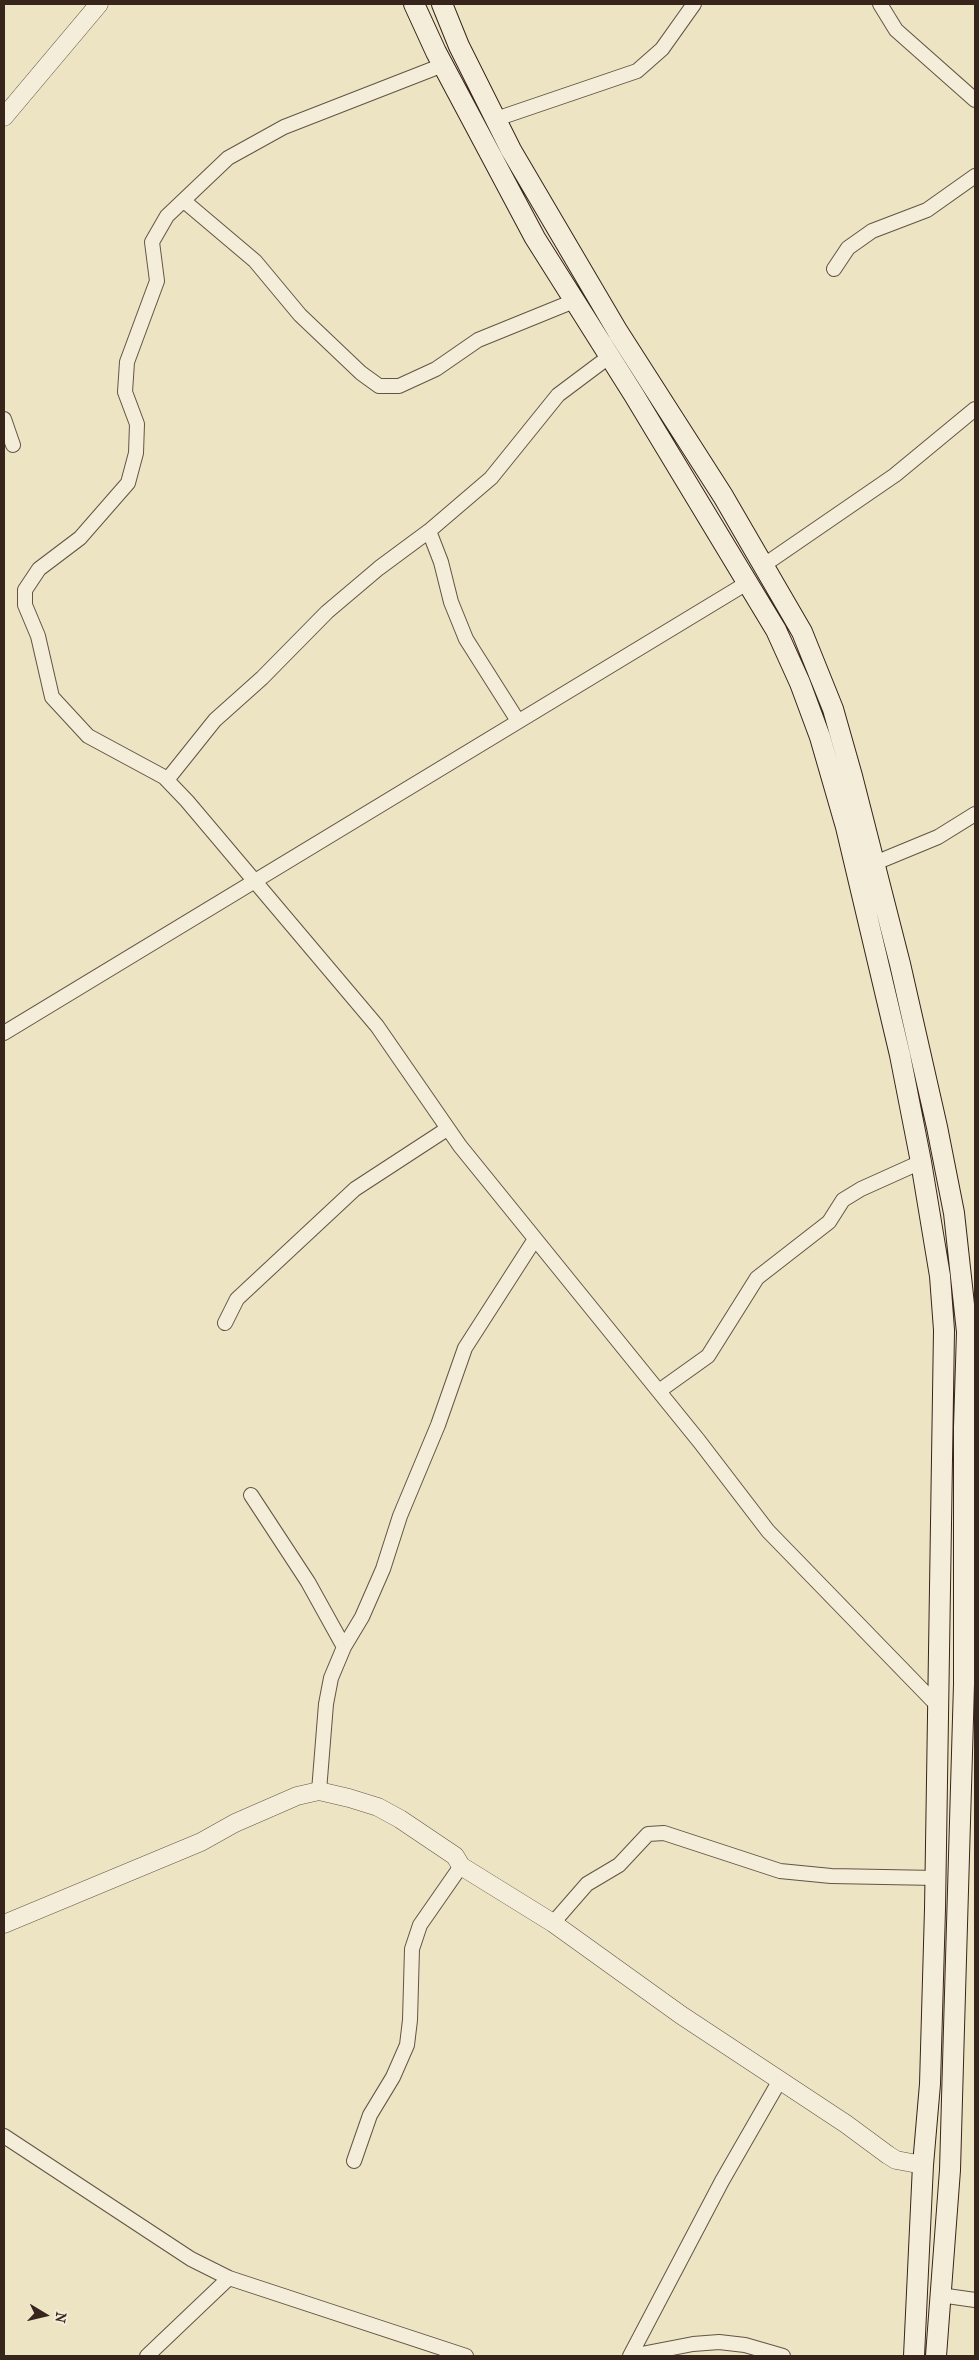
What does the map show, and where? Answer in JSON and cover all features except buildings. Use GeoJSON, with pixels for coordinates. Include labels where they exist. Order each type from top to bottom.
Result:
{"type":"FeatureCollection","features":[{"type":"Feature","properties":{"kind":"main road"},"geometry":{"type":"LineString","coordinates":[[414,4],[443,65],[536,238],[776,630],[800,683],[820,737],[846,827],[900,1055],[921,1162],[940,1276],[944,1330],[937,1705],[936,1878],[930,2084],[923,2165],[914,2356]]}},
{"type":"Feature","properties":{"kind":"main road"},"geometry":{"type":"LineString","coordinates":[[442,4],[459,46],[511,150],[618,332],[764,565],[802,632],[832,708],[875,863],[918,1041],[952,1204],[971,1333],[969,1531],[964,1684],[968,1750],[950,2170],[936,2356]]}},
{"type":"Feature","properties":{"kind":"street"},"geometry":{"type":"LineString","coordinates":[[4,117],[99,4]]}},
{"type":"Feature","properties":{"kind":"street"},"geometry":{"type":"LineString","coordinates":[[496,119],[637,71],[662,49],[694,4]]}},
{"type":"Feature","properties":{"kind":"street"},"geometry":{"type":"LineString","coordinates":[[880,4],[896,30],[975,100]]}},
{"type":"Feature","properties":{"kind":"street"},"geometry":{"type":"LineString","coordinates":[[443,65],[284,127],[228,158],[167,216],[152,242],[157,281],[127,362],[125,392],[137,424],[136,453],[128,483],[80,538],[39,569],[25,590],[24,605],[38,636],[52,697],[88,736],[137,761],[167,780],[187,800],[377,1026],[447,1129],[659,1391],[768,1531],[937,1705]]}},
{"type":"Feature","properties":{"kind":"street"},"geometry":{"type":"LineString","coordinates":[[834,269],[848,248],[872,231],[926,210],[975,176]]}},
{"type":"Feature","properties":{"kind":"street"},"geometry":{"type":"LineString","coordinates":[[184,200],[255,260],[300,315],[361,373],[379,386],[399,386],[436,369],[478,340],[574,301]]}},
{"type":"Feature","properties":{"kind":"street"},"geometry":{"type":"LineString","coordinates":[[167,780],[214,720],[262,678],[327,612],[379,568],[429,532],[491,478],[558,395],[610,356]]}},
{"type":"Feature","properties":{"kind":"street"},"geometry":{"type":"LineString","coordinates":[[764,565],[895,475],[975,409]]}},
{"type":"Feature","properties":{"kind":"street"},"geometry":{"type":"LineString","coordinates":[[4,419],[13,445]]}},
{"type":"Feature","properties":{"kind":"street"},"geometry":{"type":"LineString","coordinates":[[429,532],[441,562],[451,602],[466,639],[518,721]]}},
{"type":"Feature","properties":{"kind":"street"},"geometry":{"type":"LineString","coordinates":[[4,1033],[747,583]]}},
{"type":"Feature","properties":{"kind":"street"},"geometry":{"type":"LineString","coordinates":[[875,863],[938,837],[975,814]]}},
{"type":"Feature","properties":{"kind":"street"},"geometry":{"type":"LineString","coordinates":[[226,1323],[237,1299],[355,1189],[447,1129]]}},
{"type":"Feature","properties":{"kind":"street"},"geometry":{"type":"LineString","coordinates":[[659,1391],[708,1356],[757,1278],[829,1222],[843,1200],[861,1189],[921,1162]]}},
{"type":"Feature","properties":{"kind":"street"},"geometry":{"type":"LineString","coordinates":[[319,1791],[326,1704],[331,1678],[344,1647],[362,1617],[383,1569],[400,1516],[438,1425],[465,1348],[535,1239]]}},
{"type":"Feature","properties":{"kind":"street"},"geometry":{"type":"LineString","coordinates":[[251,1495],[308,1582],[344,1647]]}},
{"type":"Feature","properties":{"kind":"street"},"geometry":{"type":"LineString","coordinates":[[4,1924],[201,1842],[236,1823],[297,1796],[319,1791],[349,1798],[385,1811],[455,1856],[462,1866],[553,1923],[681,2015],[896,2160],[923,2165]]}},
{"type":"Feature","properties":{"kind":"street"},"geometry":{"type":"LineString","coordinates":[[553,1923],[587,1884],[619,1865],[648,1834],[664,1833],[780,1871],[831,1876],[936,1878]]}},
{"type":"Feature","properties":{"kind":"street"},"geometry":{"type":"LineString","coordinates":[[354,2161],[370,2115],[393,2077],[407,2045],[410,2020],[412,1949],[420,1925],[462,1866]]}},
{"type":"Feature","properties":{"kind":"street"},"geometry":{"type":"LineString","coordinates":[[630,2356],[722,2181],[780,2080]]}},
{"type":"Feature","properties":{"kind":"street"},"geometry":{"type":"LineString","coordinates":[[4,2136],[191,2259],[230,2278],[259,2290],[327,2309],[449,2354],[466,2356]]}},
{"type":"Feature","properties":{"kind":"street"},"geometry":{"type":"LineString","coordinates":[[147,2356],[230,2278]]}},
{"type":"Feature","properties":{"kind":"street"},"geometry":{"type":"LineString","coordinates":[[940,2295],[975,2300]]}},
{"type":"Feature","properties":{"kind":"street"},"geometry":{"type":"LineString","coordinates":[[630,2356],[693,2344],[719,2342],[745,2345],[782,2356]]}}]}
